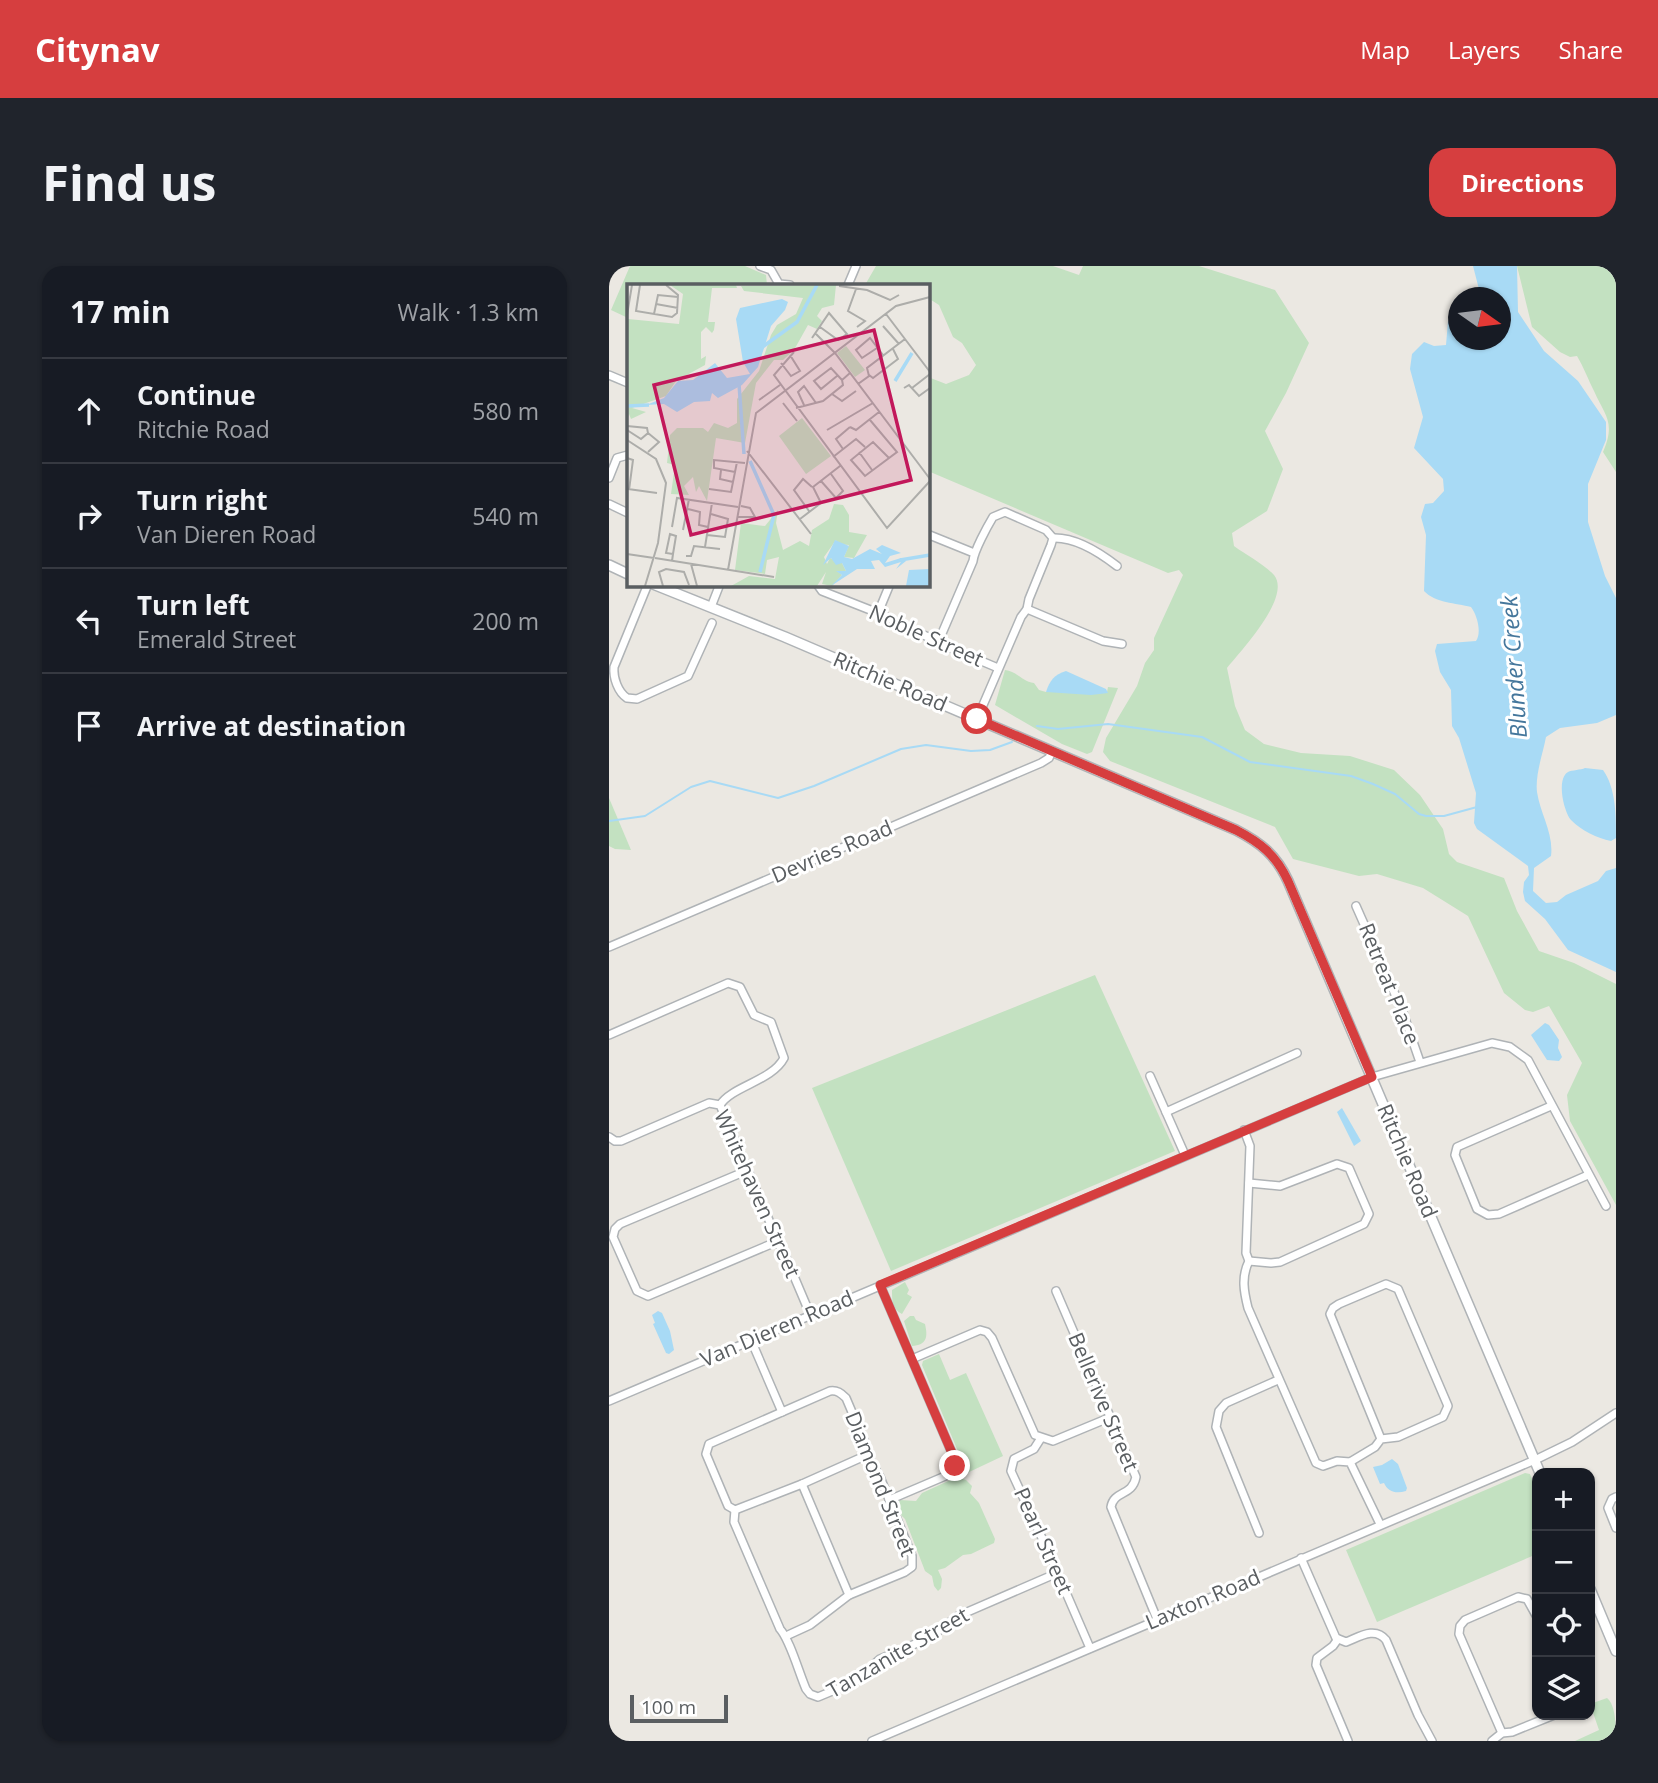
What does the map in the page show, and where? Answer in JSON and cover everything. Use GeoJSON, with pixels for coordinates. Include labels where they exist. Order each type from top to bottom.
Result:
{"type":"FeatureCollection","features":[{"type":"Feature","properties":{"kind":"street"},"geometry":{"type":"LineString","coordinates":[[760,266],[771,270],[778,284]]}},
{"type":"Feature","properties":{"kind":"street"},"geometry":{"type":"LineString","coordinates":[[848,284],[856,266]]}},
{"type":"Feature","properties":{"kind":"street"},"geometry":{"type":"LineString","coordinates":[[609,375],[627,383]]}},
{"type":"Feature","properties":{"kind":"street"},"geometry":{"type":"LineString","coordinates":[[609,478],[617,458],[613,448]]}},
{"type":"Feature","properties":{"kind":"street"},"geometry":{"type":"LineString","coordinates":[[617,458],[627,454]]}},
{"type":"Feature","properties":{"kind":"street"},"geometry":{"type":"LineString","coordinates":[[609,504],[627,513]]}},
{"type":"Feature","properties":{"kind":"street"},"geometry":{"type":"LineString","coordinates":[[940,638],[974,553],[997,513],[1005,512],[1046,530],[1053,538],[1065,538],[1103,554],[1117,566]]}},
{"type":"Feature","properties":{"kind":"street"},"geometry":{"type":"LineString","coordinates":[[929,535],[974,553]]}},
{"type":"Feature","properties":{"kind":"street"},"geometry":{"type":"LineString","coordinates":[[977,719],[1027,609],[1053,538]]}},
{"type":"Feature","properties":{"kind":"street"},"geometry":{"type":"LineString","coordinates":[[609,565],[627,574]]}},
{"type":"Feature","properties":{"kind":"street"},"geometry":{"type":"LineString","coordinates":[[650,586],[614,667],[614,677],[627,698],[637,699],[688,676],[712,623]]}},
{"type":"Feature","properties":{"kind":"street","name":"Ritchie Road"},"geometry":{"type":"LineString","coordinates":[[656,586],[1236,830],[1268,849],[1280,864],[1288,881],[1539,1468]]}},
{"type":"Feature","properties":{"kind":"street"},"geometry":{"type":"LineString","coordinates":[[711,607],[719,586]]}},
{"type":"Feature","properties":{"kind":"street","name":"Noble Street"},"geometry":{"type":"LineString","coordinates":[[818,586],[822,591],[878,613],[930,638],[940,638],[948,646],[998,668]]}},
{"type":"Feature","properties":{"kind":"street"},"geometry":{"type":"LineString","coordinates":[[878,613],[889,586]]}},
{"type":"Feature","properties":{"kind":"street"},"geometry":{"type":"LineString","coordinates":[[1027,609],[1103,641],[1122,644]]}},
{"type":"Feature","properties":{"kind":"street","name":"Devries Road"},"geometry":{"type":"LineString","coordinates":[[609,947],[1041,763],[1049,758],[1052,751]]}},
{"type":"Feature","properties":{"kind":"street","name":"Retreat Place"},"geometry":{"type":"LineString","coordinates":[[1356,906],[1402,1010],[1420,1062]]}},
{"type":"Feature","properties":{"kind":"street"},"geometry":{"type":"LineString","coordinates":[[609,1035],[728,983],[740,987],[754,1015],[771,1022],[784,1058],[779,1066],[745,1088],[730,1094],[720,1105]]}},
{"type":"Feature","properties":{"kind":"street","name":"Van Dieren Road"},"geometry":{"type":"LineString","coordinates":[[609,1401],[1372,1077],[1492,1044],[1510,1047],[1528,1060],[1606,1206]]}},
{"type":"Feature","properties":{"kind":"street"},"geometry":{"type":"LineString","coordinates":[[1166,1112],[1297,1053]]}},
{"type":"Feature","properties":{"kind":"street"},"geometry":{"type":"LineString","coordinates":[[1150,1076],[1185,1155]]}},
{"type":"Feature","properties":{"kind":"street","name":"Whitehaven Street"},"geometry":{"type":"LineString","coordinates":[[609,1137],[621,1141],[709,1103],[720,1105],[776,1242],[782,1248],[810,1314]]}},
{"type":"Feature","properties":{"kind":"street"},"geometry":{"type":"LineString","coordinates":[[1551,1106],[1457,1147],[1455,1155],[1477,1209],[1488,1215],[1499,1214],[1588,1175]]}},
{"type":"Feature","properties":{"kind":"street"},"geometry":{"type":"LineString","coordinates":[[1244,1130],[1250,1146],[1246,1253],[1249,1261],[1245,1270],[1244,1293],[1278,1380],[1316,1463],[1323,1466],[1337,1461],[1350,1462],[1375,1447],[1381,1438]]}},
{"type":"Feature","properties":{"kind":"street"},"geometry":{"type":"LineString","coordinates":[[1249,1183],[1280,1186],[1344,1164],[1349,1168],[1369,1214],[1364,1224],[1280,1262],[1249,1261]]}},
{"type":"Feature","properties":{"kind":"street"},"geometry":{"type":"LineString","coordinates":[[746,1171],[620,1224],[613,1237],[637,1291],[648,1296],[776,1242]]}},
{"type":"Feature","properties":{"kind":"street"},"geometry":{"type":"LineString","coordinates":[[1386,1284],[1398,1289],[1448,1406],[1443,1417],[1398,1437],[1381,1438],[1330,1314],[1339,1304],[1386,1284]]}},
{"type":"Feature","properties":{"kind":"street"},"geometry":{"type":"LineString","coordinates":[[880,1285],[955,1460],[950,1474],[889,1500]]}},
{"type":"Feature","properties":{"kind":"street","name":"Bellerive Street"},"geometry":{"type":"LineString","coordinates":[[1056,1291],[1136,1478],[1130,1491],[1112,1501],[1112,1512],[1157,1619]]}},
{"type":"Feature","properties":{"kind":"street"},"geometry":{"type":"LineString","coordinates":[[912,1359],[974,1331],[987,1332],[992,1338],[1030,1428],[1041,1438]]}},
{"type":"Feature","properties":{"kind":"street"},"geometry":{"type":"LineString","coordinates":[[751,1340],[782,1412]]}},
{"type":"Feature","properties":{"kind":"street"},"geometry":{"type":"LineString","coordinates":[[1259,1532],[1216,1427],[1219,1411],[1226,1404],[1278,1380]]}},
{"type":"Feature","properties":{"kind":"street","name":"Diamond Street"},"geometry":{"type":"LineString","coordinates":[[735,1510],[728,1506],[706,1454],[709,1444],[830,1391],[842,1394],[912,1556],[912,1566],[905,1572],[849,1595],[810,1625],[786,1636]]}},
{"type":"Feature","properties":{"kind":"street","name":"Laxton Road"},"geometry":{"type":"LineString","coordinates":[[872,1741],[1535,1460],[1571,1442],[1616,1413]]}},
{"type":"Feature","properties":{"kind":"street","name":"Pearl Street"},"geometry":{"type":"LineString","coordinates":[[1090,1648],[1011,1471],[1014,1459],[1034,1449],[1041,1438],[1053,1441],[1111,1417]]}},
{"type":"Feature","properties":{"kind":"street"},"geometry":{"type":"LineString","coordinates":[[735,1510],[867,1455]]}},
{"type":"Feature","properties":{"kind":"street"},"geometry":{"type":"LineString","coordinates":[[1350,1462],[1380,1524]]}},
{"type":"Feature","properties":{"kind":"street"},"geometry":{"type":"LineString","coordinates":[[802,1484],[849,1595]]}},
{"type":"Feature","properties":{"kind":"street"},"geometry":{"type":"LineString","coordinates":[[1616,1497],[1608,1508],[1616,1528]]}},
{"type":"Feature","properties":{"kind":"street","name":"Tanzanite Street"},"geometry":{"type":"LineString","coordinates":[[735,1510],[734,1522],[780,1629],[786,1636],[806,1689],[814,1696],[822,1697],[854,1682],[880,1659],[929,1638],[958,1616],[1055,1574]]}},
{"type":"Feature","properties":{"kind":"street"},"geometry":{"type":"LineString","coordinates":[[1301,1558],[1338,1639],[1346,1643],[1371,1632],[1382,1635],[1432,1741]]}},
{"type":"Feature","properties":{"kind":"street"},"geometry":{"type":"LineString","coordinates":[[1592,1594],[1616,1651]]}},
{"type":"Feature","properties":{"kind":"street"},"geometry":{"type":"LineString","coordinates":[[1501,1733],[1459,1634],[1460,1626],[1465,1620],[1518,1597],[1527,1599],[1532,1608]]}},
{"type":"Feature","properties":{"kind":"street"},"geometry":{"type":"LineString","coordinates":[[1338,1639],[1317,1658],[1316,1665],[1348,1741]]}},
{"type":"Feature","properties":{"kind":"street"},"geometry":{"type":"LineString","coordinates":[[1492,1741],[1501,1733],[1512,1732],[1542,1720]]}},
{"type":"Feature","properties":{"kind":"green space"},"geometry":{"type":"Polygon","coordinates":[[[630,266],[745,266],[766,275],[767,284],[627,284],[627,318],[611,310],[630,266]]]}},
{"type":"Feature","properties":{"kind":"green space"},"geometry":{"type":"Polygon","coordinates":[[[876,266],[1053,266],[1079,275],[1083,266],[1199,266],[1275,290],[1309,343],[1265,431],[1283,469],[1267,511],[1232,533],[1234,546],[1270,571],[1278,585],[1276,597],[1262,624],[1227,668],[1235,706],[1245,730],[1264,744],[1301,753],[1350,756],[1394,770],[1420,795],[1443,829],[1449,854],[1457,862],[1504,878],[1517,911],[1539,951],[1574,963],[1616,984],[1616,1205],[1570,1121],[1567,1095],[1582,1063],[1549,1006],[1533,1012],[1525,1010],[1504,993],[1468,916],[1423,888],[1377,874],[1359,876],[1293,859],[1275,827],[1110,761],[1103,752],[1106,738],[1137,686],[1145,663],[1154,650],[1154,638],[1183,575],[1179,570],[1168,573],[929,471],[929,377],[946,384],[969,375],[976,365],[962,343],[953,337],[939,305],[929,299],[929,284],[866,284],[876,266]]]}},
{"type":"Feature","properties":{"kind":"green space"},"geometry":{"type":"Polygon","coordinates":[[[1517,266],[1616,266],[1616,472],[1603,452],[1609,426],[1584,369],[1577,356],[1570,357],[1560,352],[1532,327],[1517,266]]]}},
{"type":"Feature","properties":{"kind":"green space"},"geometry":{"type":"Polygon","coordinates":[[[1005,670],[1034,683],[1039,690],[1046,692],[1107,692],[1108,687],[1118,688],[1092,752],[1087,754],[1062,744],[995,705],[1005,670]]]}},
{"type":"Feature","properties":{"kind":"green space"},"geometry":{"type":"Polygon","coordinates":[[[609,798],[631,850],[609,846],[609,798]]]}},
{"type":"Feature","properties":{"kind":"green space"},"geometry":{"type":"Polygon","coordinates":[[[1095,975],[1175,1151],[891,1271],[812,1088],[1095,975]]]}},
{"type":"Feature","properties":{"kind":"green space"},"geometry":{"type":"Polygon","coordinates":[[[905,1282],[909,1290],[907,1294],[912,1297],[902,1314],[894,1307],[892,1290],[905,1282]]]}},
{"type":"Feature","properties":{"kind":"green space"},"geometry":{"type":"Polygon","coordinates":[[[910,1316],[925,1324],[925,1339],[921,1344],[912,1346],[904,1321],[910,1316]]]}},
{"type":"Feature","properties":{"kind":"green space"},"geometry":{"type":"Polygon","coordinates":[[[939,1354],[950,1380],[966,1373],[1003,1456],[967,1473],[922,1365],[923,1361],[939,1354]]]}},
{"type":"Feature","properties":{"kind":"green space"},"geometry":{"type":"Polygon","coordinates":[[[1525,1473],[1530,1474],[1532,1556],[1377,1622],[1346,1550],[1525,1473]]]}},
{"type":"Feature","properties":{"kind":"green space"},"geometry":{"type":"Polygon","coordinates":[[[957,1477],[972,1486],[970,1493],[979,1503],[995,1539],[994,1543],[963,1555],[938,1570],[942,1579],[938,1591],[932,1576],[925,1571],[898,1506],[900,1500],[916,1501],[922,1493],[957,1477]]]}},
{"type":"Feature","properties":{"kind":"green space"},"geometry":{"type":"Polygon","coordinates":[[[1607,1698],[1610,1701],[1616,1723],[1616,1741],[1575,1741],[1599,1730],[1595,1718],[1595,1702],[1607,1698]]]}},
{"type":"Feature","properties":{"kind":"water","name":"Blunder Creek"},"geometry":{"type":"Polygon","coordinates":[[[1473,266],[1517,266],[1518,312],[1544,351],[1578,381],[1606,422],[1606,440],[1588,484],[1588,522],[1605,576],[1616,598],[1616,715],[1597,723],[1560,728],[1546,737],[1538,771],[1537,792],[1551,840],[1551,856],[1534,868],[1533,891],[1546,903],[1557,902],[1566,895],[1598,881],[1606,871],[1616,868],[1616,972],[1568,950],[1545,919],[1525,901],[1523,892],[1524,882],[1529,875],[1528,866],[1477,829],[1474,823],[1476,793],[1459,738],[1452,726],[1451,690],[1440,672],[1435,651],[1437,644],[1476,641],[1479,628],[1471,607],[1440,600],[1424,591],[1426,535],[1421,517],[1425,504],[1433,503],[1444,491],[1443,479],[1414,448],[1423,417],[1410,369],[1412,354],[1424,342],[1434,346],[1446,345],[1448,321],[1448,350],[1511,350],[1511,287],[1478,287],[1473,266]]]}},
{"type":"Feature","properties":{"kind":"water"},"geometry":{"type":"Polygon","coordinates":[[[1066,671],[1106,689],[1108,693],[1091,695],[1046,692],[1053,678],[1066,671]]]}},
{"type":"Feature","properties":{"kind":"water"},"geometry":{"type":"Polygon","coordinates":[[[1585,768],[1603,770],[1611,785],[1616,838],[1611,841],[1580,828],[1571,820],[1566,810],[1562,796],[1564,776],[1570,771],[1585,768]]]}},
{"type":"Feature","properties":{"kind":"water"},"geometry":{"type":"Polygon","coordinates":[[[1545,1023],[1559,1040],[1558,1048],[1562,1057],[1559,1061],[1547,1060],[1531,1035],[1545,1023]]]}},
{"type":"Feature","properties":{"kind":"water"},"geometry":{"type":"Polygon","coordinates":[[[1342,1108],[1361,1141],[1354,1146],[1337,1112],[1342,1108]]]}},
{"type":"Feature","properties":{"kind":"water"},"geometry":{"type":"Polygon","coordinates":[[[658,1311],[662,1313],[670,1331],[674,1350],[669,1354],[666,1353],[653,1324],[652,1315],[658,1311]]]}},
{"type":"Feature","properties":{"kind":"water"},"geometry":{"type":"Polygon","coordinates":[[[1392,1459],[1398,1464],[1406,1491],[1393,1492],[1384,1483],[1380,1484],[1373,1467],[1392,1459]]]}},
{"type":"Feature","properties":{"kind":"waterway"},"geometry":{"type":"LineString","coordinates":[[1037,726],[1058,729],[1108,724],[1202,737],[1250,762],[1351,776],[1395,794],[1419,814],[1426,816],[1444,816],[1477,807]]}},
{"type":"Feature","properties":{"kind":"waterway"},"geometry":{"type":"LineString","coordinates":[[609,821],[645,816],[691,787],[710,781],[778,798],[814,786],[901,749],[926,745],[971,751],[990,750],[1012,742]]}},
{"type":"Feature","properties":{"kind":"route"},"geometry":{"type":"LineString","coordinates":[[955,1466],[955,1460],[880,1285],[1372,1077],[1288,881],[1280,864],[1268,849],[1236,830],[977,719]]}}]}
